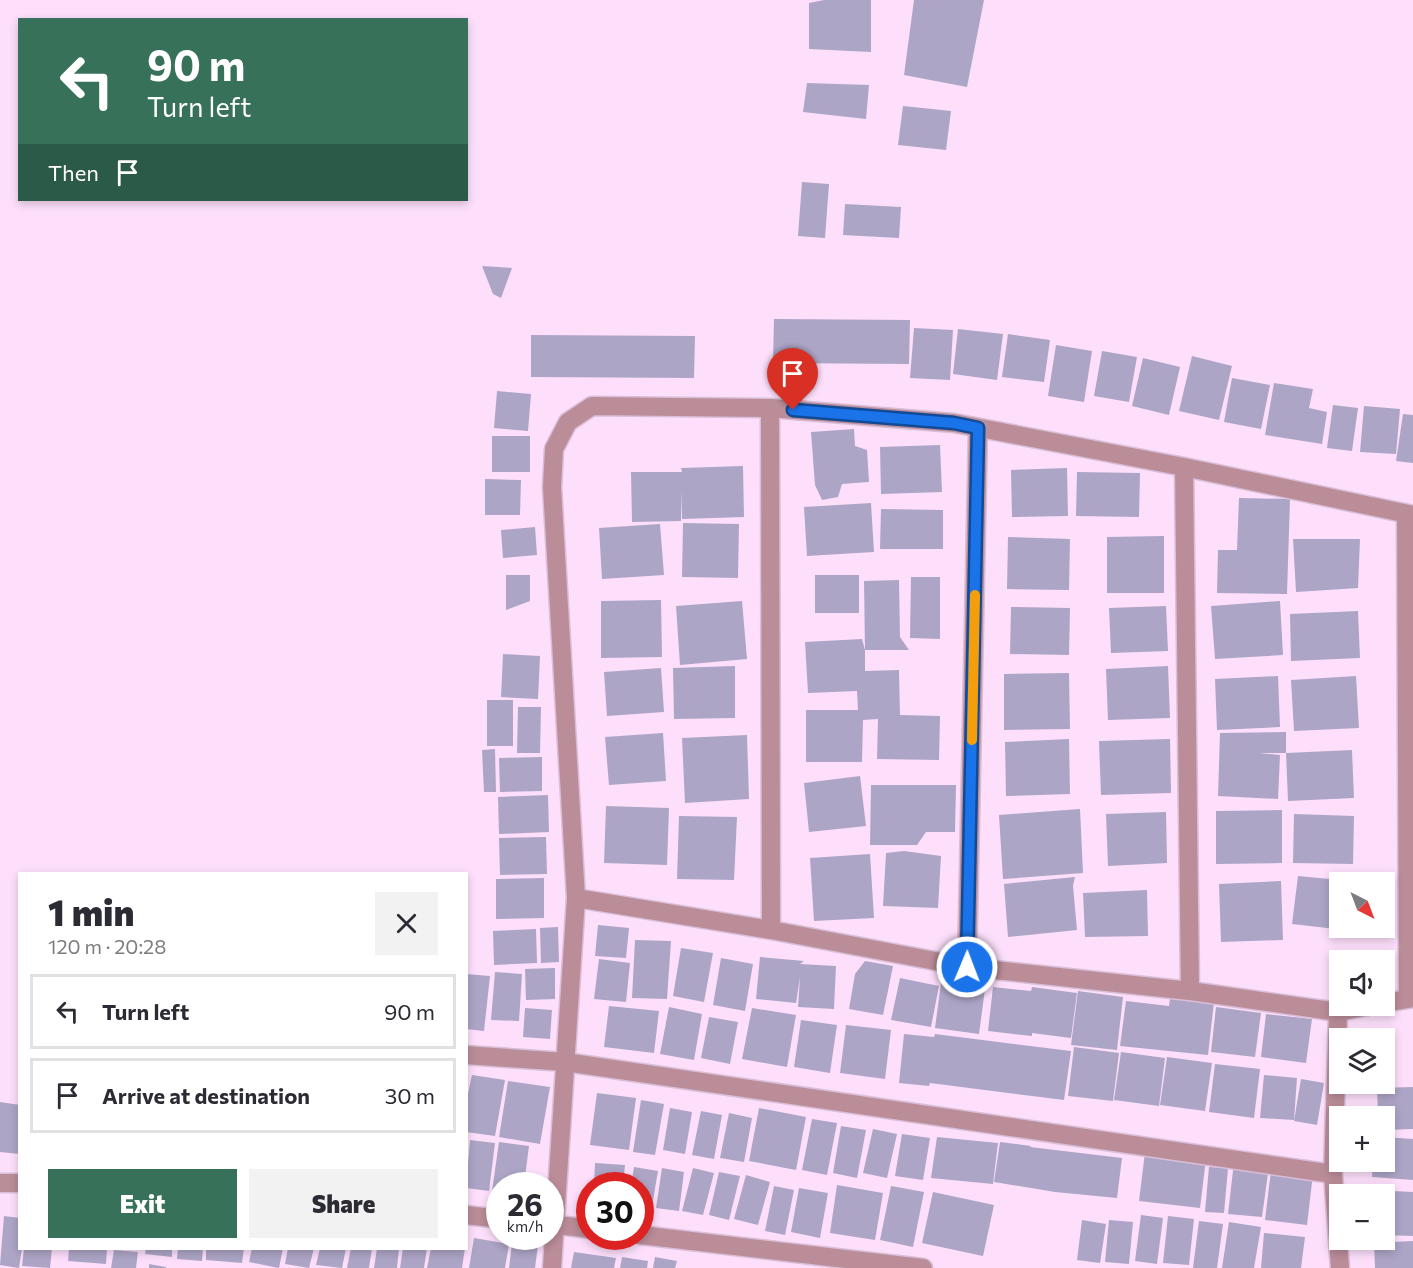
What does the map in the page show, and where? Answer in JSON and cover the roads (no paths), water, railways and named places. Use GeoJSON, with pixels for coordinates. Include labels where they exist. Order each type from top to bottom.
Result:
{"type":"FeatureCollection","features":[{"type":"Feature","properties":{"kind":"street"},"geometry":{"type":"LineString","coordinates":[[557,1172],[576,898],[552,486],[554,449],[568,422],[592,406],[770,408],[954,423],[1184,467],[1410,515],[1411,998],[1395,1000]]}},
{"type":"Feature","properties":{"kind":"street"},"geometry":{"type":"LineString","coordinates":[[770,408],[771,930]]}},
{"type":"Feature","properties":{"kind":"street"},"geometry":{"type":"LineString","coordinates":[[967,967],[978,428]]}},
{"type":"Feature","properties":{"kind":"street"},"geometry":{"type":"LineString","coordinates":[[1184,467],[1190,991]]}},
{"type":"Feature","properties":{"kind":"street"},"geometry":{"type":"LineString","coordinates":[[576,898],[771,930],[967,967],[1190,991],[1329,1011]]}},
{"type":"Feature","properties":{"kind":"street"},"geometry":{"type":"LineString","coordinates":[[1338,1016],[1333,1174],[1340,1268]]}},
{"type":"Feature","properties":{"kind":"street"},"geometry":{"type":"LineString","coordinates":[[468,1055],[565,1062],[1333,1174]]}},
{"type":"Feature","properties":{"kind":"street"},"geometry":{"type":"LineString","coordinates":[[0,1183],[18,1183]]}},
{"type":"Feature","properties":{"kind":"street"},"geometry":{"type":"LineString","coordinates":[[468,1215],[486,1217]]}},
{"type":"Feature","properties":{"kind":"street"},"geometry":{"type":"LineString","coordinates":[[654,1236],[923,1268]]}},
{"type":"Feature","properties":{"kind":"street"},"geometry":{"type":"LineString","coordinates":[[552,1250],[552,1268]]}}]}
